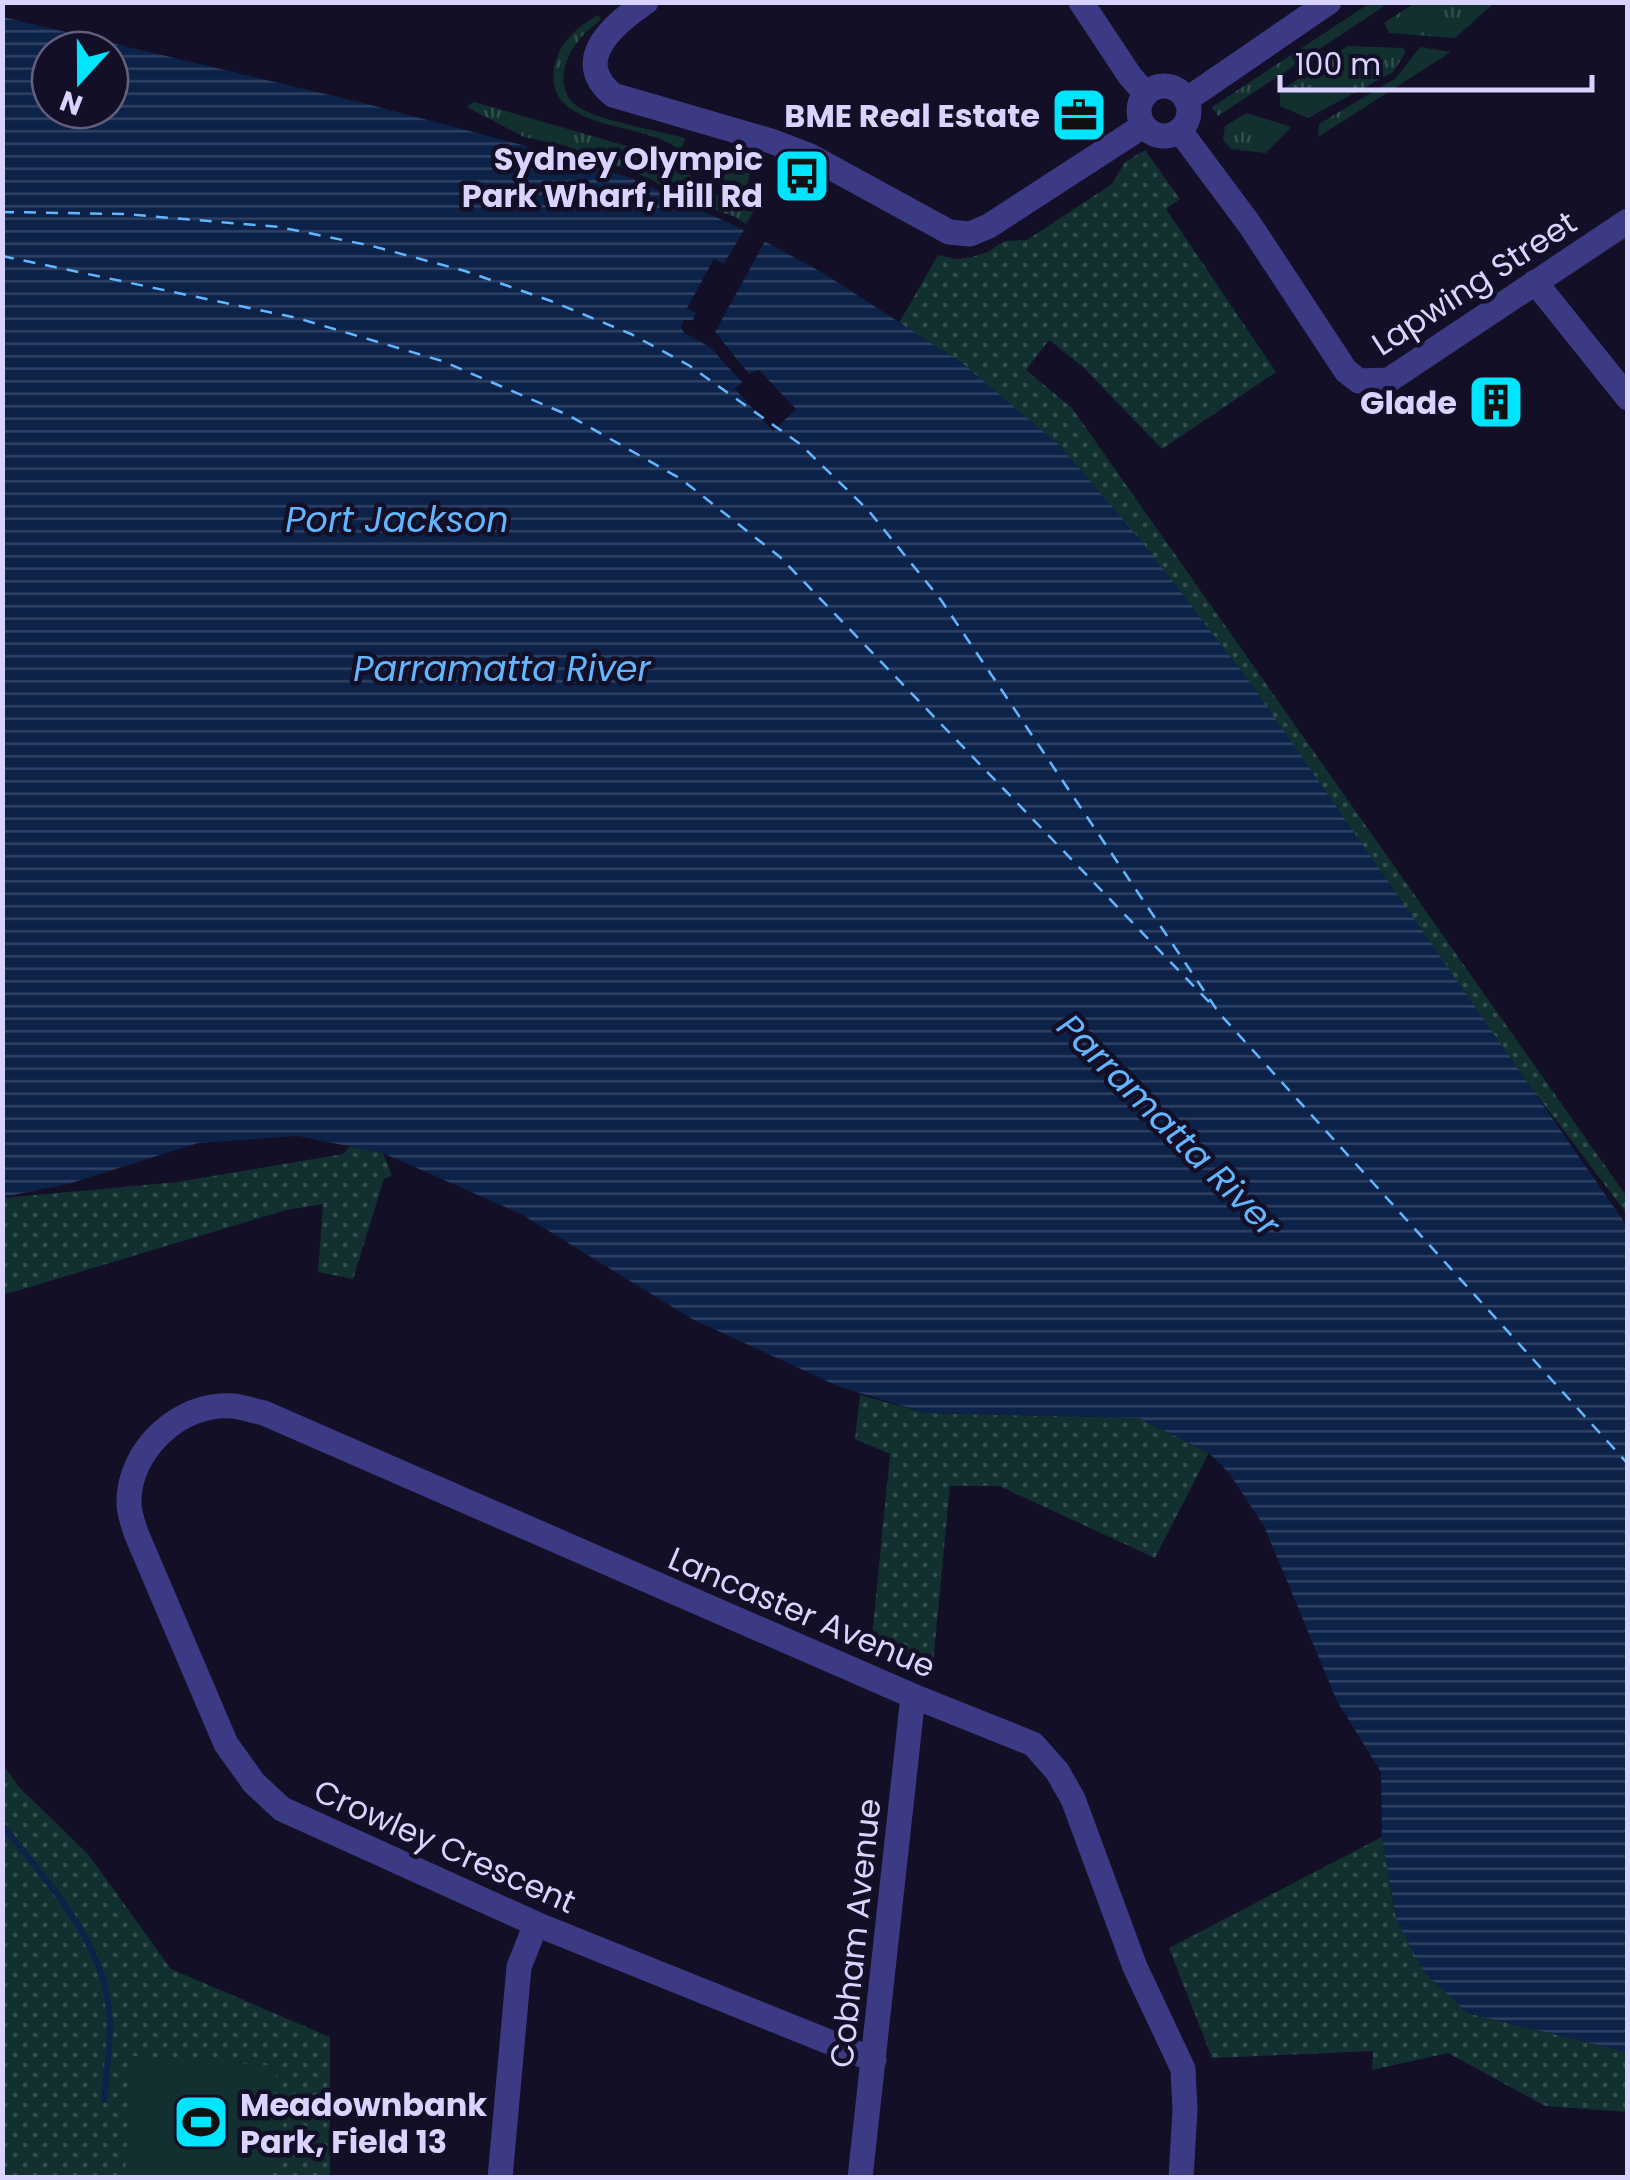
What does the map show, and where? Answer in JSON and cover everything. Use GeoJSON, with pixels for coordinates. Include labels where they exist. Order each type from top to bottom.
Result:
{"type":"FeatureCollection","features":[{"type":"Feature","properties":{"kind":"street"},"geometry":{"type":"LineString","coordinates":[[646,2],[610,31],[596,52],[597,74],[612,95],[810,156],[949,232],[970,234],[988,226],[1143,126]]}},
{"type":"Feature","properties":{"kind":"street"},"geometry":{"type":"LineString","coordinates":[[1081,2],[1146,94]]}},
{"type":"Feature","properties":{"kind":"street"},"geometry":{"type":"LineString","coordinates":[[1186,100],[1330,2]]}},
{"type":"Feature","properties":{"kind":"street"},"geometry":{"type":"LineString","coordinates":[[1165,86],[1186,100],[1189,113],[1180,130],[1164,136],[1152,134],[1143,126],[1138,109],[1146,94],[1165,86]]}},
{"type":"Feature","properties":{"kind":"street","name":"Lapwing Street"},"geometry":{"type":"LineString","coordinates":[[1180,130],[1346,370],[1360,380],[1389,380],[1628,221]]}},
{"type":"Feature","properties":{"kind":"street"},"geometry":{"type":"LineString","coordinates":[[1535,282],[1628,398]]}},
{"type":"Feature","properties":{"kind":"street","name":"Lancaster Avenue"},"geometry":{"type":"LineString","coordinates":[[133,1474],[146,1448],[170,1425],[198,1410],[230,1406],[264,1413],[913,1696],[1033,1744],[1057,1771],[1073,1799],[1136,1967],[1182,2069],[1185,2110],[1181,2178]]}},
{"type":"Feature","properties":{"kind":"street","name":"Crowley Crescent"},"geometry":{"type":"LineString","coordinates":[[133,1474],[128,1503],[136,1534],[226,1744],[254,1784],[282,1809],[536,1924],[874,2060]]}},
{"type":"Feature","properties":{"kind":"street","name":"Cobham Avenue"},"geometry":{"type":"LineString","coordinates":[[860,2178],[913,1696]]}},
{"type":"Feature","properties":{"kind":"street"},"geometry":{"type":"LineString","coordinates":[[500,2178],[520,1967],[536,1924]]}},
{"type":"Feature","properties":{"kind":"green space"},"geometry":{"type":"Polygon","coordinates":[[[1494,2],[1455,38],[1389,33],[1384,23],[1415,3],[1494,2]]]}},
{"type":"Feature","properties":{"kind":"green space"},"geometry":{"type":"Polygon","coordinates":[[[1370,3],[1389,3],[1218,116],[1212,107],[1370,3]]]}},
{"type":"Feature","properties":{"kind":"green space"},"geometry":{"type":"Polygon","coordinates":[[[598,15],[601,20],[580,38],[566,63],[564,81],[569,97],[577,106],[598,116],[685,138],[681,151],[646,134],[581,115],[565,104],[555,90],[554,69],[564,44],[598,15]]]}},
{"type":"Feature","properties":{"kind":"green space"},"geometry":{"type":"Polygon","coordinates":[[[1348,46],[1403,48],[1406,52],[1393,72],[1308,118],[1280,106],[1280,91],[1348,46]]]}},
{"type":"Feature","properties":{"kind":"green space"},"geometry":{"type":"Polygon","coordinates":[[[1420,47],[1451,52],[1318,137],[1319,124],[1396,78],[1420,47]]]}},
{"type":"Feature","properties":{"kind":"green space"},"geometry":{"type":"Polygon","coordinates":[[[474,102],[665,157],[729,199],[761,198],[746,224],[674,196],[653,180],[623,168],[563,145],[524,137],[467,107],[474,102]]]}},
{"type":"Feature","properties":{"kind":"green space"},"geometry":{"type":"Polygon","coordinates":[[[1247,113],[1291,127],[1266,153],[1231,149],[1223,140],[1225,126],[1247,113]]]}},
{"type":"Feature","properties":{"kind":"green space"},"geometry":{"type":"Polygon","coordinates":[[[1145,150],[1180,199],[1166,209],[1276,372],[1162,449],[1083,367],[1049,340],[1026,370],[1072,408],[1627,1197],[1627,1214],[1540,1099],[899,323],[938,255],[972,257],[1004,241],[1027,240],[1112,184],[1125,162],[1145,150]]]}},
{"type":"Feature","properties":{"kind":"green space"},"geometry":{"type":"Polygon","coordinates":[[[705,152],[752,166],[747,185],[731,187],[701,168],[705,152]]]}},
{"type":"Feature","properties":{"kind":"green space"},"geometry":{"type":"Polygon","coordinates":[[[350,1146],[383,1153],[392,1176],[384,1179],[353,1279],[318,1272],[323,1204],[286,1210],[3,1295],[3,1198],[177,1182],[343,1154],[350,1146]]]}},
{"type":"Feature","properties":{"kind":"green space"},"geometry":{"type":"Polygon","coordinates":[[[860,1395],[926,1413],[1139,1418],[1209,1453],[1155,1558],[999,1486],[950,1486],[933,1664],[872,1637],[890,1454],[855,1439],[860,1395]]]}},
{"type":"Feature","properties":{"kind":"green space"},"geometry":{"type":"Polygon","coordinates":[[[2,1763],[19,1787],[88,1854],[171,1969],[330,2037],[330,2177],[3,2177],[2,1763]]]}},
{"type":"Feature","properties":{"kind":"green space"},"geometry":{"type":"Polygon","coordinates":[[[1382,1837],[1396,1918],[1467,2013],[1627,2052],[1627,2112],[1545,2106],[1448,2053],[1372,2070],[1373,2051],[1212,2058],[1169,1948],[1382,1837]]]}},
{"type":"Feature","properties":{"kind":"green space","name":"Meadownbank Park, Field 13"},"geometry":{"type":"Polygon","coordinates":[[[133,2056],[277,2066],[269,2177],[125,2177],[133,2056]]]}},
{"type":"Feature","properties":{"kind":"water","name":"Port Jackson"},"geometry":{"type":"Polygon","coordinates":[[[3,17],[57,30],[30,30],[30,130],[130,130],[130,47],[530,147],[631,178],[744,230],[823,273],[962,363],[1059,445],[1143,543],[1252,685],[1627,1226],[1627,2052],[1467,2013],[1423,1971],[1396,1918],[1382,1837],[1381,1772],[1337,1701],[1264,1526],[1229,1473],[1209,1453],[1139,1418],[926,1413],[840,1387],[692,1319],[521,1214],[383,1153],[298,1136],[198,1143],[68,1184],[3,1197],[3,17]]]}},
{"type":"Feature","properties":{"kind":"pier"},"geometry":{"type":"Polygon","coordinates":[[[744,230],[765,241],[715,332],[749,374],[759,370],[796,409],[773,431],[735,389],[742,382],[710,347],[684,333],[681,326],[684,320],[693,320],[696,313],[687,308],[714,259],[724,264],[744,230]]]}},
{"type":"Feature","properties":{"kind":"waterway"},"geometry":{"type":"LineString","coordinates":[[2,1825],[61,1900],[97,1961],[109,2012],[104,2100]]}},
{"type":"Feature","properties":{"kind":"ferry route"},"geometry":{"type":"LineString","coordinates":[[2,212],[124,214],[279,227],[465,271],[631,334],[690,366],[800,444],[868,510],[941,600],[1219,1013],[1628,1464]]}},
{"type":"Feature","properties":{"kind":"ferry route"},"geometry":{"type":"LineString","coordinates":[[2,256],[297,318],[442,361],[568,415],[681,479],[780,557],[1211,1004]]}},
{"type":"Feature","properties":{"kind":"place","name":"BME Real Estate"},"geometry":{"type":"Point","coordinates":[1079,115]}},
{"type":"Feature","properties":{"kind":"place","name":"Sydney Olympic Park Wharf, Hill Rd"},"geometry":{"type":"Point","coordinates":[802,176]}},
{"type":"Feature","properties":{"kind":"place","name":"Glade"},"geometry":{"type":"Point","coordinates":[1496,402]}},
{"type":"Feature","properties":{"kind":"place","name":"Meadownbank Park, Field 13"},"geometry":{"type":"Point","coordinates":[201,2122]}},
{"type":"Feature","properties":{"kind":"water label","name":"Parramatta River"},"geometry":{"type":"Point","coordinates":[502,668]}},
{"type":"Feature","properties":{"kind":"water label","name":"Parramatta River"},"geometry":{"type":"Point","coordinates":[1169,1125]}}]}
